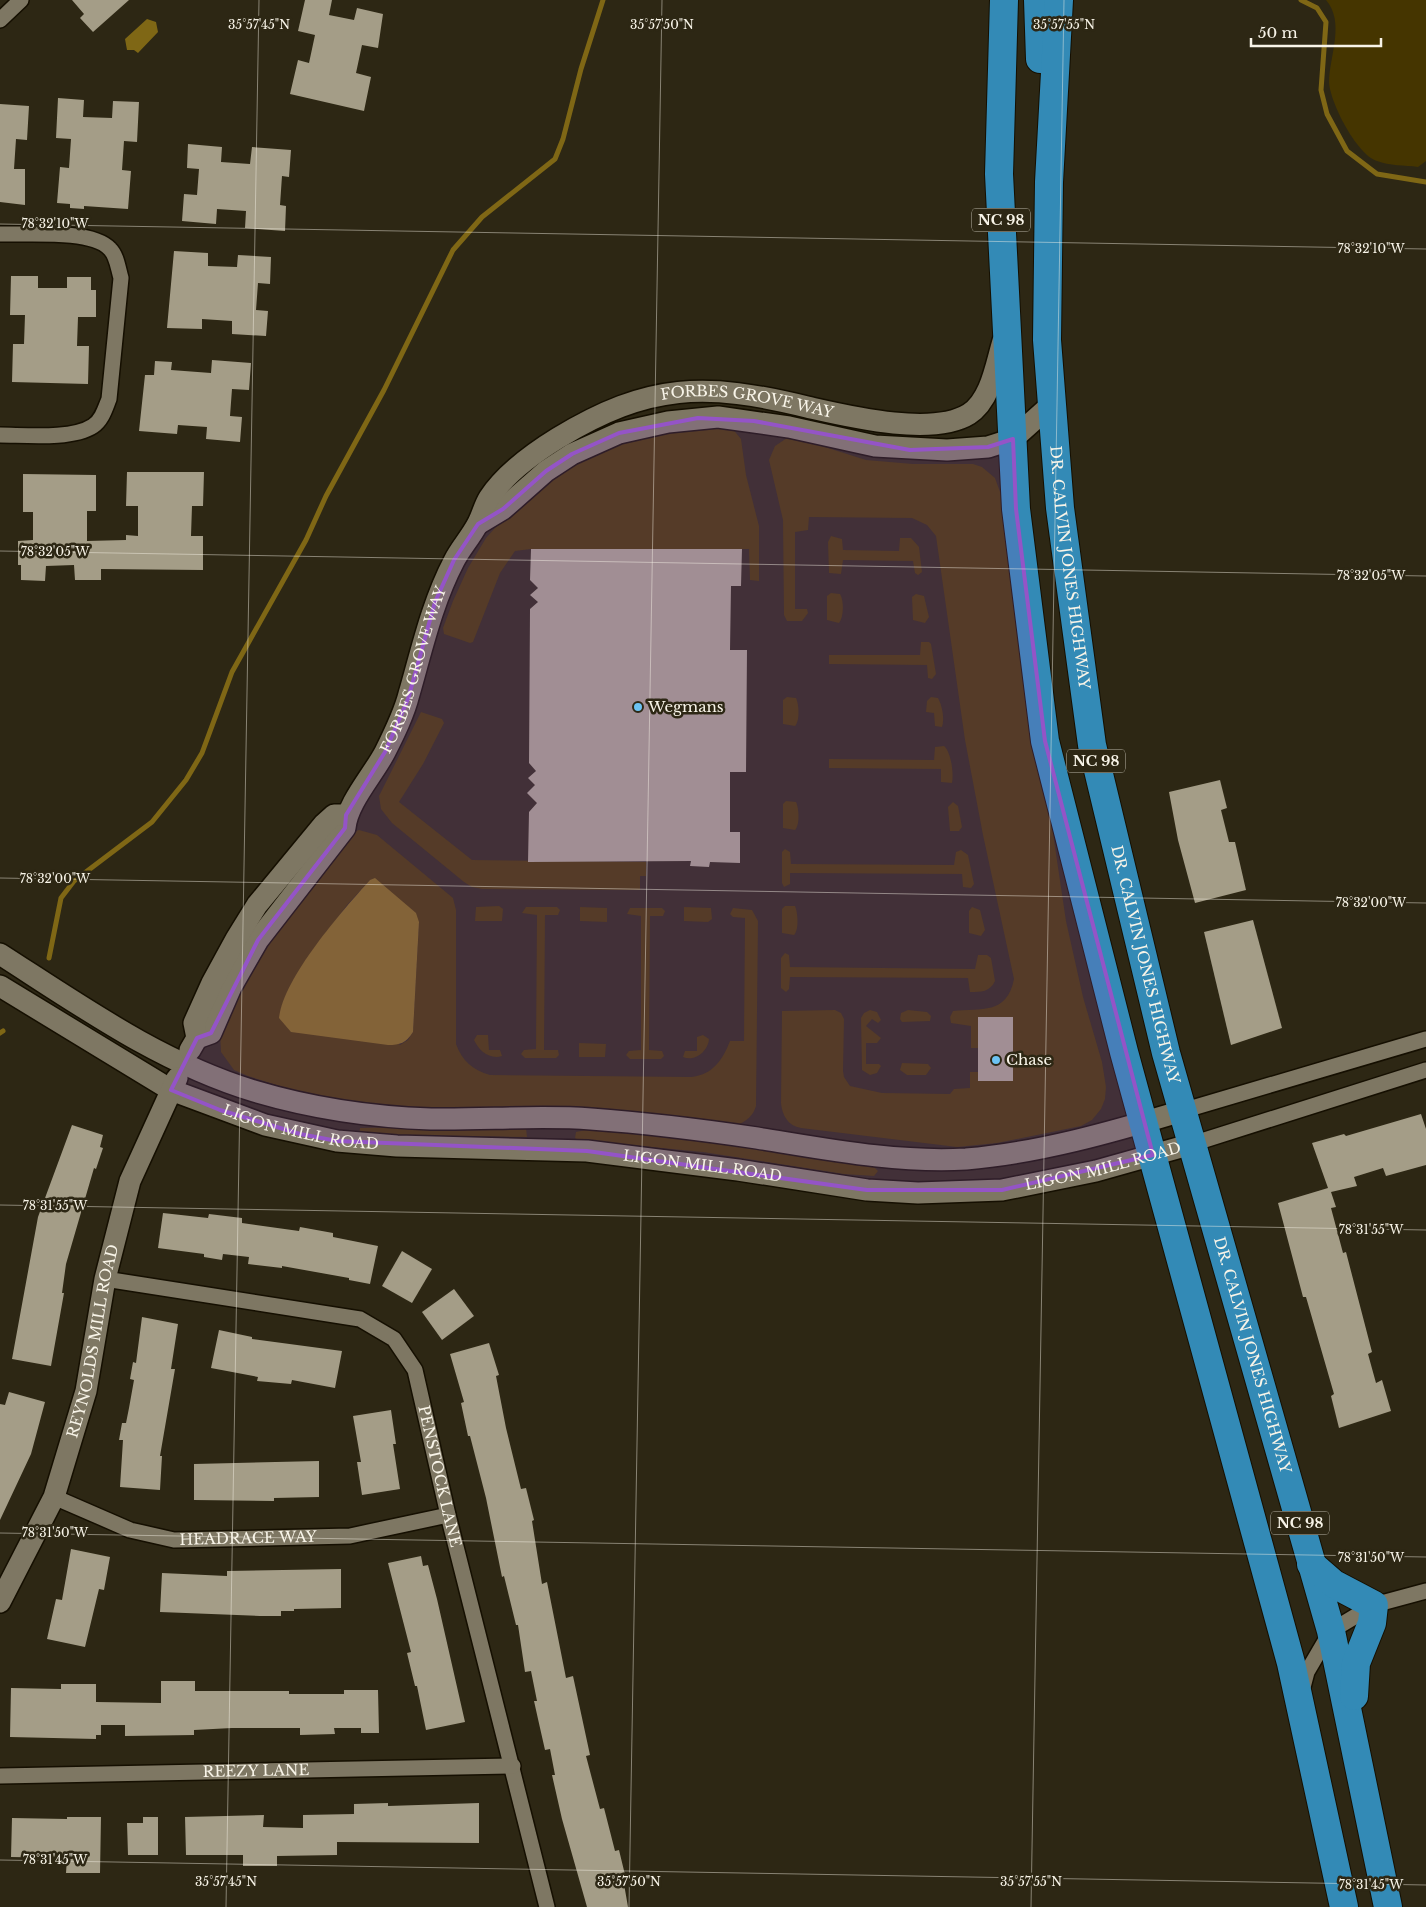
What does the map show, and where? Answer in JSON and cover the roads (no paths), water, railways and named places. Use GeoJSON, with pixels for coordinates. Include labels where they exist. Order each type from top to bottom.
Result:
{"type":"FeatureCollection","features":[{"type":"Feature","properties":{"kind":"highway","name":"NC 98"},"geometry":{"type":"LineString","coordinates":[[1004,0],[999,174],[1016,509],[1045,741],[1144,1122],[1288,1654],[1344,1907]]}},
{"type":"Feature","properties":{"kind":"highway"},"geometry":{"type":"LineString","coordinates":[[1038,0],[1049,182]]}},
{"type":"Feature","properties":{"kind":"highway","name":"DR. CALVIN JONES HIGHWAY"},"geometry":{"type":"LineString","coordinates":[[1059,0],[1049,182],[1047,340],[1060,508],[1092,745],[1166,1053],[1331,1631],[1388,1907]]}},
{"type":"Feature","properties":{"kind":"highway"},"geometry":{"type":"LineString","coordinates":[[1311,1564],[1334,1584],[1374,1605],[1372,1623],[1356,1663],[1354,1739]]}},
{"type":"Feature","properties":{"kind":"highway"},"geometry":{"type":"LineString","coordinates":[[1325,1822],[1356,1907]]}},
{"type":"Feature","properties":{"kind":"street"},"geometry":{"type":"LineString","coordinates":[[0,20],[21,0]]}},
{"type":"Feature","properties":{"kind":"street"},"geometry":{"type":"LineString","coordinates":[[0,234],[82,236],[98,241],[110,248],[117,261],[121,278],[109,399],[103,415],[93,426],[63,434],[0,435]]}},
{"type":"Feature","properties":{"kind":"street","name":"FORBES GROVE WAY"},"geometry":{"type":"LineString","coordinates":[[177,1077],[197,1038],[194,1024],[212,983],[258,905],[324,824],[334,815],[346,815],[385,752],[408,699],[436,602],[454,560],[478,524],[488,500],[505,478],[548,444],[584,422],[616,407],[670,392],[694,390],[754,394],[848,417],[897,423],[950,421],[969,414],[982,401],[992,377],[1007,328]]}},
{"type":"Feature","properties":{"kind":"street"},"geometry":{"type":"LineString","coordinates":[[600,440],[622,424],[670,405],[736,401],[754,394]]}},
{"type":"Feature","properties":{"kind":"street","name":"FORBES GROVE WAY"},"geometry":{"type":"LineString","coordinates":[[478,524],[503,509],[546,471],[572,454],[619,433],[668,422],[718,417],[789,427],[874,446],[910,450],[948,450],[988,447],[1013,439],[1052,404]]}},
{"type":"Feature","properties":{"kind":"street","name":"LIGON MILL ROAD"},"geometry":{"type":"LineString","coordinates":[[0,954],[124,1034],[177,1077],[253,1090],[336,1110],[428,1119],[589,1119],[735,1135],[854,1154],[909,1159],[964,1159],[1050,1146],[1144,1122],[1426,1039]]}},
{"type":"Feature","properties":{"kind":"street","name":"LIGON MILL ROAD"},"geometry":{"type":"LineString","coordinates":[[0,986],[177,1077],[265,1125],[337,1141],[397,1146],[587,1151],[729,1169],[867,1190],[918,1193],[1002,1190],[1096,1171],[1192,1144],[1246,1125],[1426,1070]]}},
{"type":"Feature","properties":{"kind":"street","name":"REYNOLDS MILL ROAD"},"geometry":{"type":"LineString","coordinates":[[0,1602],[54,1497],[86,1391],[106,1279],[130,1181],[177,1077]]}},
{"type":"Feature","properties":{"kind":"street","name":"PENSTOCK LANE"},"geometry":{"type":"LineString","coordinates":[[106,1279],[360,1319],[394,1339],[415,1370],[448,1515],[513,1766],[547,1907]]}},
{"type":"Feature","properties":{"kind":"street","name":"HEADRACE WAY"},"geometry":{"type":"LineString","coordinates":[[54,1497],[130,1530],[174,1540],[350,1536],[448,1515]]}},
{"type":"Feature","properties":{"kind":"street"},"geometry":{"type":"LineString","coordinates":[[1300,1705],[1308,1672],[1331,1631],[1374,1605],[1426,1591]]}},
{"type":"Feature","properties":{"kind":"street","name":"REEZY LANE"},"geometry":{"type":"LineString","coordinates":[[0,1776],[513,1766]]}},
{"type":"Feature","properties":{"kind":"waterway"},"geometry":{"type":"LineString","coordinates":[[49,958],[61,898],[74,881],[152,822],[186,780],[202,753],[232,672],[306,540],[326,496],[384,390],[453,250],[482,217],[555,159],[563,139],[581,69],[603,0]]}},
{"type":"Feature","properties":{"kind":"waterway"},"geometry":{"type":"LineString","coordinates":[[1301,0],[1317,8],[1326,22],[1321,90],[1327,114],[1347,151],[1377,174],[1426,182]]}},
{"type":"Feature","properties":{"kind":"place","name":"Wegmans"},"geometry":{"type":"Point","coordinates":[638,707]}},
{"type":"Feature","properties":{"kind":"place","name":"Chase"},"geometry":{"type":"Point","coordinates":[996,1060]}}]}
